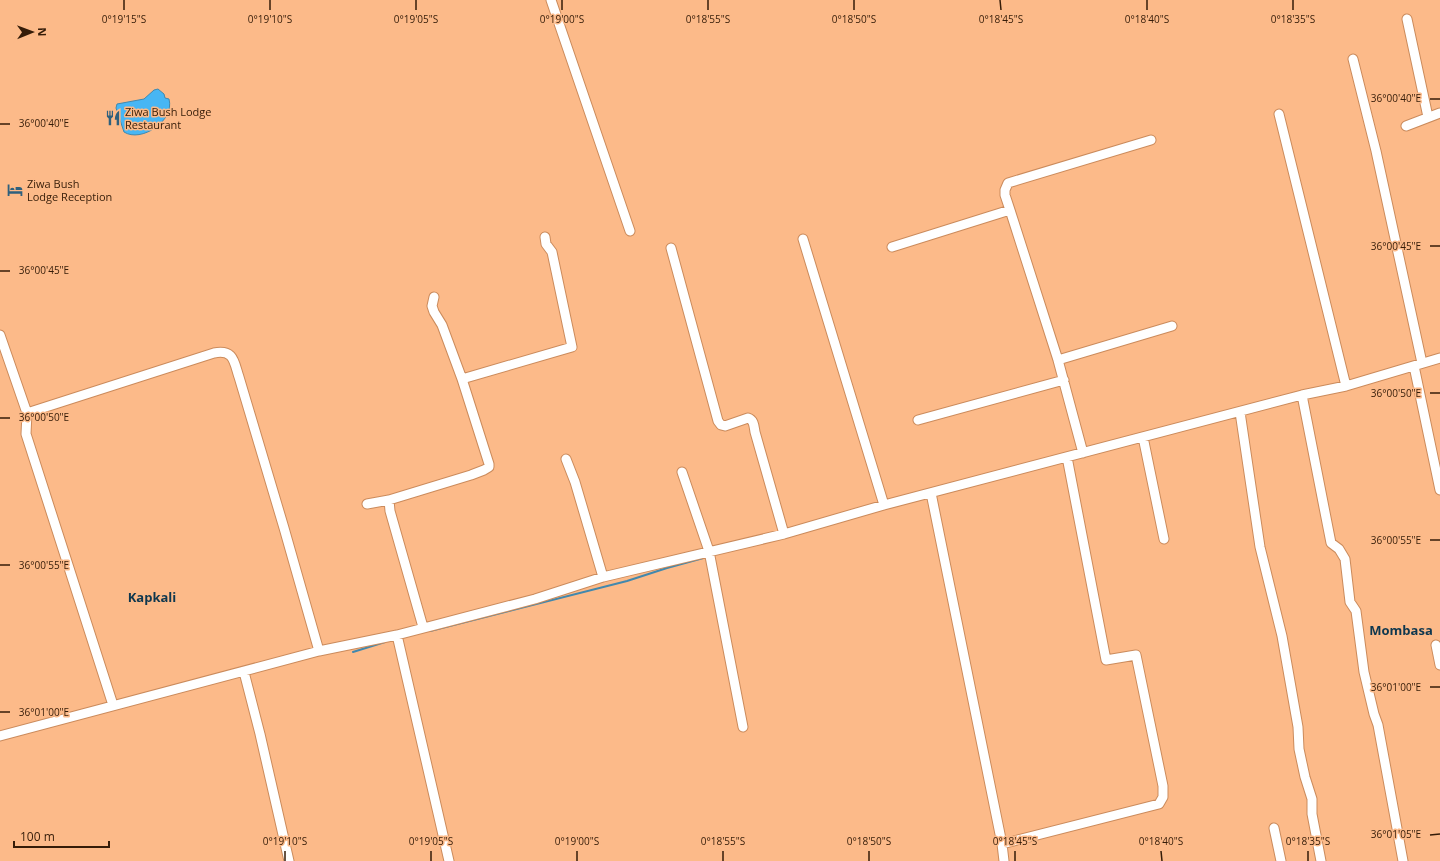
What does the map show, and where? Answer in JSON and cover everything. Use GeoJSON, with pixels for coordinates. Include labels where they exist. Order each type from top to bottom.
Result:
{"type":"FeatureCollection","features":[{"type":"Feature","properties":{"kind":"street"},"geometry":{"type":"LineString","coordinates":[[551,0],[630,231]]}},
{"type":"Feature","properties":{"kind":"street"},"geometry":{"type":"LineString","coordinates":[[1407,19],[1428,117]]}},
{"type":"Feature","properties":{"kind":"street"},"geometry":{"type":"LineString","coordinates":[[1353,59],[1376,151],[1418,364],[1440,490]]}},
{"type":"Feature","properties":{"kind":"street"},"geometry":{"type":"LineString","coordinates":[[1406,126],[1440,113]]}},
{"type":"Feature","properties":{"kind":"street"},"geometry":{"type":"LineString","coordinates":[[1279,114],[1346,386]]}},
{"type":"Feature","properties":{"kind":"street"},"geometry":{"type":"LineString","coordinates":[[1083,453],[1064,380],[1005,195],[1005,190],[1008,183],[1151,140]]}},
{"type":"Feature","properties":{"kind":"street"},"geometry":{"type":"LineString","coordinates":[[892,247],[1010,210]]}},
{"type":"Feature","properties":{"kind":"street"},"geometry":{"type":"LineString","coordinates":[[462,379],[572,347],[552,252],[546,244],[545,237]]}},
{"type":"Feature","properties":{"kind":"street"},"geometry":{"type":"LineString","coordinates":[[803,239],[884,505]]}},
{"type":"Feature","properties":{"kind":"street"},"geometry":{"type":"LineString","coordinates":[[671,248],[718,422],[725,426],[748,418],[754,423],[755,432],[784,534]]}},
{"type":"Feature","properties":{"kind":"street"},"geometry":{"type":"LineString","coordinates":[[367,504],[389,500],[476,474],[489,467],[462,379],[442,325],[432,306],[434,297]]}},
{"type":"Feature","properties":{"kind":"street"},"geometry":{"type":"LineString","coordinates":[[1058,360],[1172,326]]}},
{"type":"Feature","properties":{"kind":"street"},"geometry":{"type":"LineString","coordinates":[[0,335],[27,413],[26,434],[113,705]]}},
{"type":"Feature","properties":{"kind":"street"},"geometry":{"type":"LineString","coordinates":[[27,413],[214,353],[223,351],[229,354],[233,360],[239,377],[319,651]]}},
{"type":"Feature","properties":{"kind":"street"},"geometry":{"type":"LineString","coordinates":[[0,736],[319,651],[397,635],[535,599],[603,577],[784,534],[884,505],[1240,412],[1302,394],[1346,386],[1440,358]]}},
{"type":"Feature","properties":{"kind":"street"},"geometry":{"type":"LineString","coordinates":[[918,420],[1064,380]]}},
{"type":"Feature","properties":{"kind":"street"},"geometry":{"type":"LineString","coordinates":[[1302,394],[1331,543],[1339,549],[1345,560],[1350,602],[1356,611],[1364,672],[1378,725],[1404,861]]}},
{"type":"Feature","properties":{"kind":"street"},"geometry":{"type":"LineString","coordinates":[[1240,412],[1260,547],[1282,636],[1298,727],[1299,749],[1305,777],[1312,798],[1312,814],[1321,861]]}},
{"type":"Feature","properties":{"kind":"street"},"geometry":{"type":"LineString","coordinates":[[1143,437],[1164,539]]}},
{"type":"Feature","properties":{"kind":"street"},"geometry":{"type":"LineString","coordinates":[[1002,844],[1158,804],[1163,797],[1163,786],[1136,656],[1106,660],[1067,457]]}},
{"type":"Feature","properties":{"kind":"street"},"geometry":{"type":"LineString","coordinates":[[566,458],[575,482],[603,577]]}},
{"type":"Feature","properties":{"kind":"street"},"geometry":{"type":"LineString","coordinates":[[682,472],[709,551],[743,727]]}},
{"type":"Feature","properties":{"kind":"street"},"geometry":{"type":"LineString","coordinates":[[931,493],[1002,844],[1004,861]]}},
{"type":"Feature","properties":{"kind":"street"},"geometry":{"type":"LineString","coordinates":[[389,500],[390,511],[424,627]]}},
{"type":"Feature","properties":{"kind":"street"},"geometry":{"type":"LineString","coordinates":[[397,635],[449,861]]}},
{"type":"Feature","properties":{"kind":"street"},"geometry":{"type":"LineString","coordinates":[[1436,645],[1440,665]]}},
{"type":"Feature","properties":{"kind":"street"},"geometry":{"type":"LineString","coordinates":[[244,672],[260,734],[289,861]]}},
{"type":"Feature","properties":{"kind":"street"},"geometry":{"type":"LineString","coordinates":[[1274,828],[1281,861]]}},
{"type":"Feature","properties":{"kind":"water"},"geometry":{"type":"Polygon","coordinates":[[[158,89],[164,94],[165,98],[169,99],[167,115],[162,122],[155,128],[139,135],[131,135],[124,132],[116,108],[117,104],[144,99],[154,90],[158,89]]]}},
{"type":"Feature","properties":{"kind":"waterway"},"geometry":{"type":"LineString","coordinates":[[430,631],[627,581],[707,557]]}},
{"type":"Feature","properties":{"kind":"waterway"},"geometry":{"type":"LineString","coordinates":[[353,652],[385,642]]}},
{"type":"Feature","properties":{"kind":"place","name":"Ziwa Bush Lodge Restaurant"},"geometry":{"type":"Point","coordinates":[113,118]}},
{"type":"Feature","properties":{"kind":"place","name":"Ziwa Bush Lodge Reception"},"geometry":{"type":"Point","coordinates":[15,190]}},
{"type":"Feature","properties":{"kind":"district","name":"Kapkali"},"geometry":{"type":"Point","coordinates":[152,597]}},
{"type":"Feature","properties":{"kind":"district","name":"Mombasa"},"geometry":{"type":"Point","coordinates":[1401,630]}}]}
